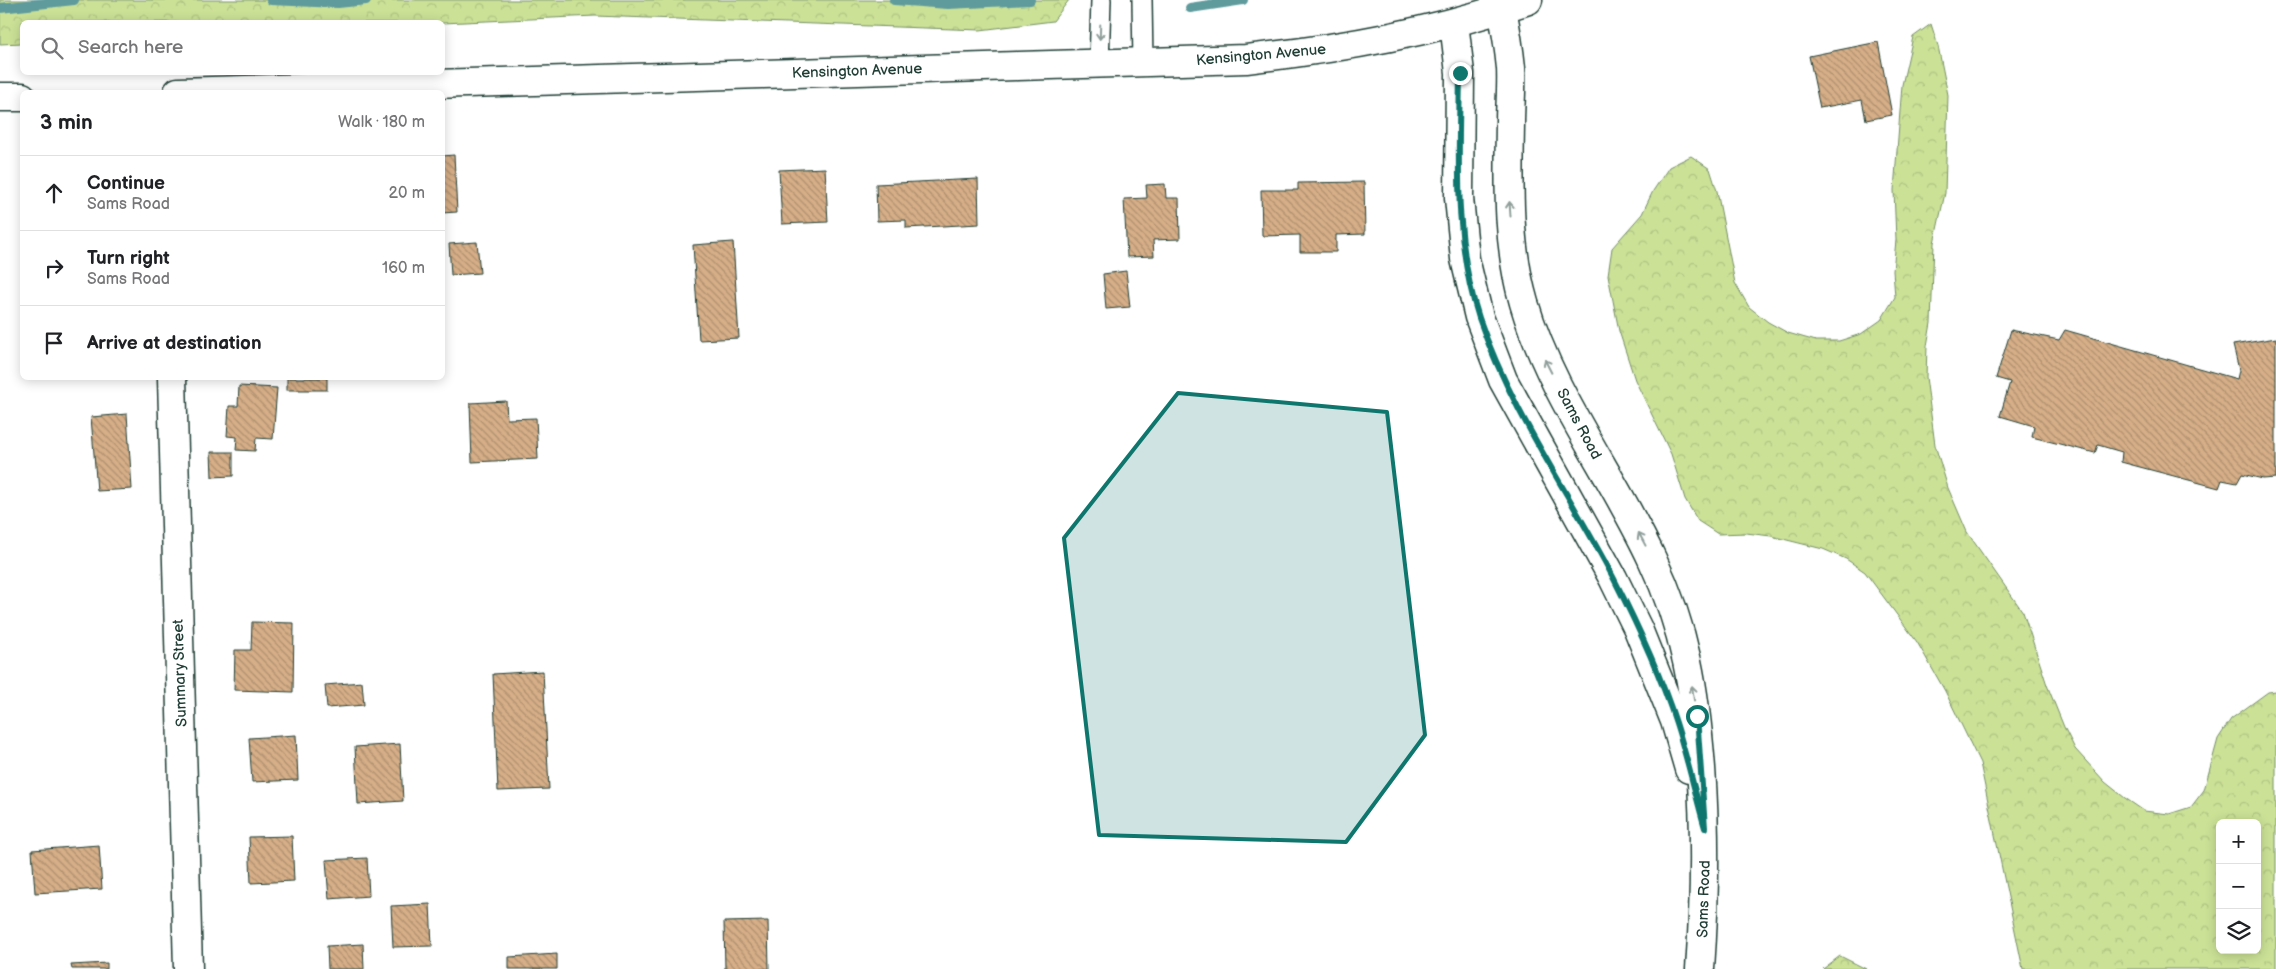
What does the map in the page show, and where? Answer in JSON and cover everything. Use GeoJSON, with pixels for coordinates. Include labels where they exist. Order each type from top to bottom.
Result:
{"type":"FeatureCollection","features":[{"type":"Feature","properties":{"kind":"street","name":"Kensington Avenue"},"geometry":{"type":"LineString","coordinates":[[246,90],[1246,60],[1327,50],[1402,36],[1454,23],[1528,0]]}},
{"type":"Feature","properties":{"kind":"street","name":"Sams Road"},"geometry":{"type":"LineString","coordinates":[[1502,9],[1511,71],[1509,196],[1513,249],[1524,302],[1545,361],[1652,559],[1675,614],[1689,664],[1694,699],[1705,828],[1705,900],[1700,969]]}},
{"type":"Feature","properties":{"kind":"street","name":"Sams Road"},"geometry":{"type":"LineString","coordinates":[[1454,23],[1460,73],[1459,198],[1464,259],[1479,317],[1503,380],[1613,578],[1638,629],[1676,722],[1705,828]]}},
{"type":"Feature","properties":{"kind":"street"},"geometry":{"type":"LineString","coordinates":[[0,97],[20,97]]}},
{"type":"Feature","properties":{"kind":"street","name":"Summary Street"},"geometry":{"type":"LineString","coordinates":[[172,380],[188,969]]}},
{"type":"Feature","properties":{"kind":"lane"},"geometry":{"type":"LineString","coordinates":[[1099,65],[1101,0]]}},
{"type":"Feature","properties":{"kind":"lane"},"geometry":{"type":"LineString","coordinates":[[1142,0],[1143,63]]}},
{"type":"Feature","properties":{"kind":"highlighted area"},"geometry":{"type":"Polygon","coordinates":[[[1178,393],[1387,412],[1425,735],[1346,842],[1099,835],[1064,538],[1178,393]]]}},
{"type":"Feature","properties":{"kind":"green space"},"geometry":{"type":"Polygon","coordinates":[[[0,0],[1069,0],[1053,21],[980,30],[595,16],[445,23],[445,20],[20,20],[20,43],[0,44],[0,0]]]}},
{"type":"Feature","properties":{"kind":"green space"},"geometry":{"type":"Polygon","coordinates":[[[1931,24],[1938,46],[1948,95],[1945,193],[1934,243],[1931,323],[1927,346],[1926,377],[1935,445],[1948,488],[1967,532],[2023,612],[2047,685],[2075,749],[2105,782],[2144,811],[2169,814],[2191,807],[2204,790],[2218,739],[2231,719],[2268,692],[2276,691],[2276,969],[2023,969],[1980,763],[1945,691],[1917,642],[1865,572],[1846,559],[1823,549],[1771,536],[1746,533],[1718,534],[1698,521],[1685,499],[1671,454],[1635,380],[1619,331],[1608,275],[1612,248],[1642,214],[1653,191],[1669,167],[1691,156],[1710,169],[1717,191],[1735,283],[1749,307],[1768,322],[1788,333],[1816,341],[1839,341],[1861,334],[1881,320],[1895,297],[1893,271],[1896,240],[1894,190],[1902,85],[1913,37],[1931,24]]]}},
{"type":"Feature","properties":{"kind":"green space"},"geometry":{"type":"Polygon","coordinates":[[[1840,956],[1866,969],[1823,969],[1840,956]]]}},
{"type":"Feature","properties":{"kind":"building"},"geometry":{"type":"Polygon","coordinates":[[[1878,42],[1892,115],[1866,120],[1862,100],[1820,108],[1809,56],[1878,42]]]}},
{"type":"Feature","properties":{"kind":"building"},"geometry":{"type":"Polygon","coordinates":[[[454,155],[457,212],[445,213],[445,156],[454,155]]]}},
{"type":"Feature","properties":{"kind":"building"},"geometry":{"type":"Polygon","coordinates":[[[825,168],[828,222],[782,224],[779,170],[825,168]]]}},
{"type":"Feature","properties":{"kind":"building"},"geometry":{"type":"Polygon","coordinates":[[[978,179],[979,224],[906,228],[906,220],[877,221],[876,184],[978,179]]]}},
{"type":"Feature","properties":{"kind":"building"},"geometry":{"type":"Polygon","coordinates":[[[1364,182],[1365,234],[1336,235],[1336,252],[1300,252],[1300,235],[1262,236],[1261,190],[1298,190],[1298,183],[1364,182]]]}},
{"type":"Feature","properties":{"kind":"building"},"geometry":{"type":"Polygon","coordinates":[[[1165,184],[1166,198],[1179,198],[1180,239],[1153,240],[1154,256],[1127,257],[1124,199],[1147,198],[1146,185],[1165,184]]]}},
{"type":"Feature","properties":{"kind":"building"},"geometry":{"type":"Polygon","coordinates":[[[477,242],[480,273],[451,275],[449,244],[477,242]]]}},
{"type":"Feature","properties":{"kind":"building"},"geometry":{"type":"Polygon","coordinates":[[[733,242],[739,338],[699,340],[693,245],[733,242]]]}},
{"type":"Feature","properties":{"kind":"building"},"geometry":{"type":"Polygon","coordinates":[[[1126,271],[1130,307],[1106,309],[1103,274],[1126,271]]]}},
{"type":"Feature","properties":{"kind":"building"},"geometry":{"type":"Polygon","coordinates":[[[2011,330],[2059,340],[2065,330],[2237,379],[2239,370],[2233,345],[2276,338],[2276,478],[2263,479],[2242,474],[2237,483],[2222,480],[2219,488],[2121,462],[2122,452],[2098,445],[2095,453],[2032,437],[2034,426],[2000,416],[2010,382],[1996,378],[2011,330]]]}},
{"type":"Feature","properties":{"kind":"building"},"geometry":{"type":"Polygon","coordinates":[[[287,380],[327,380],[327,390],[287,390],[287,380]]]}},
{"type":"Feature","properties":{"kind":"building"},"geometry":{"type":"Polygon","coordinates":[[[239,386],[277,388],[273,439],[256,438],[255,451],[236,450],[237,437],[227,436],[229,406],[238,406],[239,386]]]}},
{"type":"Feature","properties":{"kind":"building"},"geometry":{"type":"Polygon","coordinates":[[[506,401],[507,419],[536,418],[538,459],[472,462],[470,403],[506,401]]]}},
{"type":"Feature","properties":{"kind":"building"},"geometry":{"type":"Polygon","coordinates":[[[127,414],[132,489],[97,491],[91,417],[127,414]]]}},
{"type":"Feature","properties":{"kind":"building"},"geometry":{"type":"Polygon","coordinates":[[[211,452],[233,452],[233,476],[212,477],[211,452]]]}},
{"type":"Feature","properties":{"kind":"building"},"geometry":{"type":"Polygon","coordinates":[[[252,622],[294,623],[293,692],[234,690],[235,650],[251,650],[252,622]]]}},
{"type":"Feature","properties":{"kind":"building"},"geometry":{"type":"Polygon","coordinates":[[[543,671],[549,789],[498,791],[493,674],[543,671]]]}},
{"type":"Feature","properties":{"kind":"building"},"geometry":{"type":"Polygon","coordinates":[[[362,682],[364,705],[327,708],[325,685],[362,682]]]}},
{"type":"Feature","properties":{"kind":"building"},"geometry":{"type":"Polygon","coordinates":[[[296,735],[298,780],[252,782],[249,738],[296,735]]]}},
{"type":"Feature","properties":{"kind":"building"},"geometry":{"type":"Polygon","coordinates":[[[400,744],[403,801],[358,804],[355,747],[400,744]]]}},
{"type":"Feature","properties":{"kind":"building"},"geometry":{"type":"Polygon","coordinates":[[[292,836],[294,881],[251,883],[249,837],[292,836]]]}},
{"type":"Feature","properties":{"kind":"building"},"geometry":{"type":"Polygon","coordinates":[[[99,845],[102,889],[35,893],[32,850],[99,845]]]}},
{"type":"Feature","properties":{"kind":"building"},"geometry":{"type":"Polygon","coordinates":[[[367,858],[369,896],[329,899],[326,860],[367,858]]]}},
{"type":"Feature","properties":{"kind":"building"},"geometry":{"type":"Polygon","coordinates":[[[430,904],[432,946],[393,947],[391,906],[430,904]]]}},
{"type":"Feature","properties":{"kind":"building"},"geometry":{"type":"Polygon","coordinates":[[[768,921],[769,969],[725,969],[724,922],[768,921]]]}},
{"type":"Feature","properties":{"kind":"building"},"geometry":{"type":"Polygon","coordinates":[[[363,944],[364,969],[328,969],[327,946],[363,944]]]}},
{"type":"Feature","properties":{"kind":"building"},"geometry":{"type":"Polygon","coordinates":[[[557,954],[557,969],[509,969],[509,957],[557,954]]]}},
{"type":"Feature","properties":{"kind":"building"},"geometry":{"type":"Polygon","coordinates":[[[107,963],[107,969],[72,969],[71,965],[107,963]]]}},
{"type":"Feature","properties":{"kind":"waterway"},"geometry":{"type":"LineString","coordinates":[[0,8],[74,0]]}},
{"type":"Feature","properties":{"kind":"waterway"},"geometry":{"type":"LineString","coordinates":[[271,0],[338,3],[366,0]]}},
{"type":"Feature","properties":{"kind":"waterway"},"geometry":{"type":"LineString","coordinates":[[894,0],[948,4],[1030,0]]}},
{"type":"Feature","properties":{"kind":"waterway"},"geometry":{"type":"LineString","coordinates":[[1190,8],[1243,0]]}},
{"type":"Feature","properties":{"kind":"route"},"geometry":{"type":"LineString","coordinates":[[1460,73],[1459,198],[1464,259],[1479,317],[1503,380],[1613,578],[1638,629],[1676,722],[1705,828],[1697,716]]}}]}
